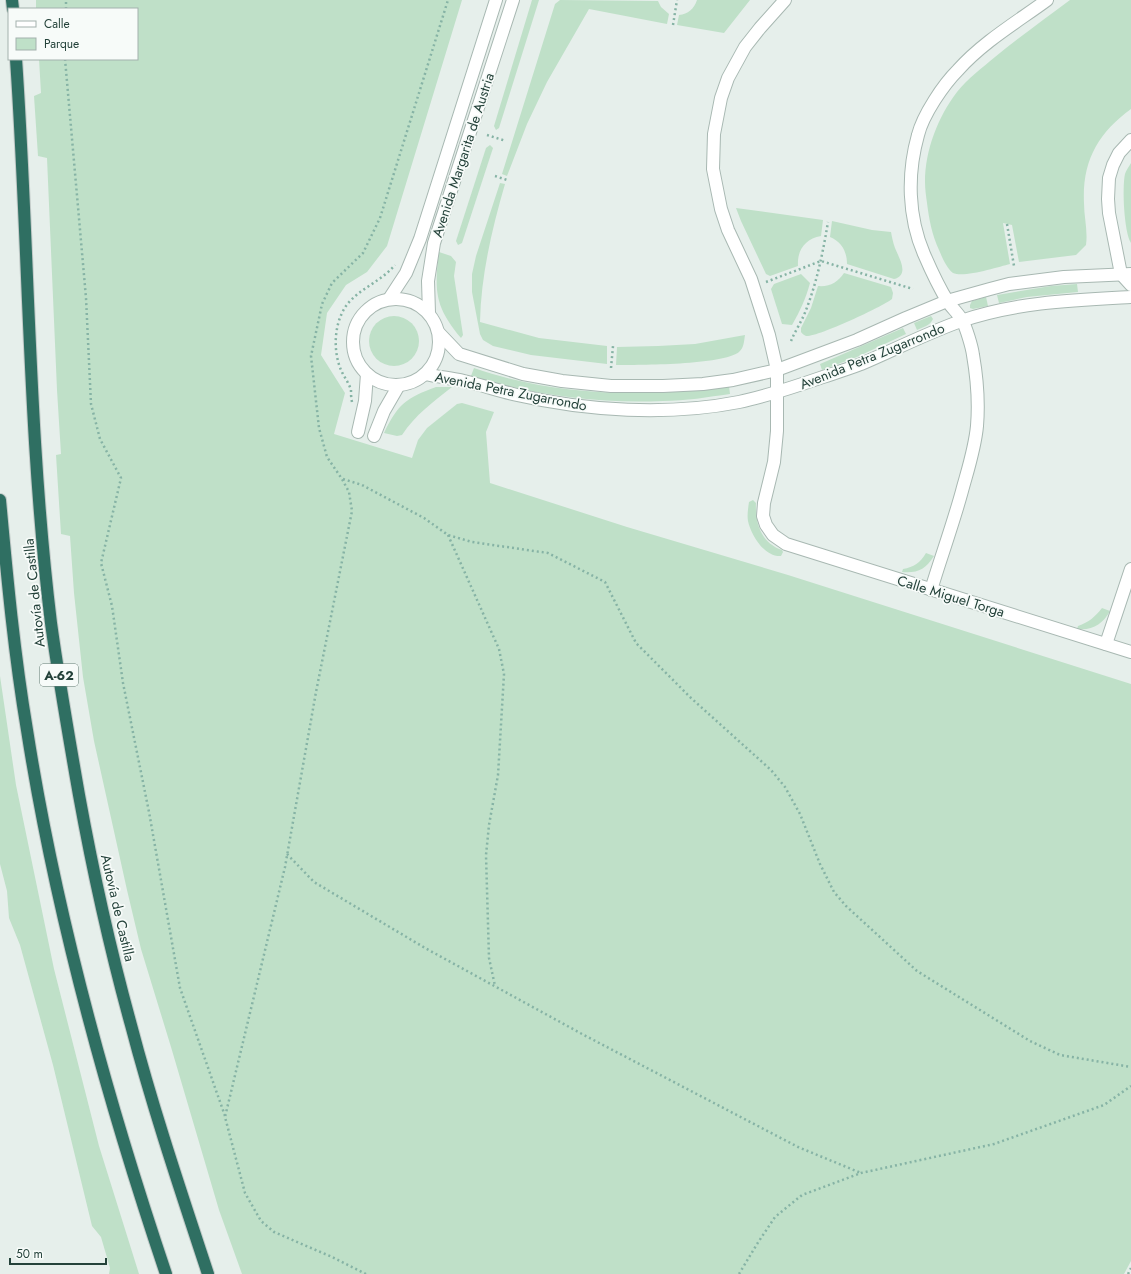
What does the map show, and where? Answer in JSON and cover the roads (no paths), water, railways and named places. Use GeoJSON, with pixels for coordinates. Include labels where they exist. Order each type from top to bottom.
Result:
{"type":"FeatureCollection","features":[{"type":"Feature","properties":{"kind":"highway","name":"Autovía de Castilla"},"geometry":{"type":"LineString","coordinates":[[16,60],[31,368],[40,499],[51,622],[66,726],[95,878],[131,1026],[179,1185],[208,1274]]}},
{"type":"Feature","properties":{"kind":"highway","name":"Autovía de Castilla"},"geometry":{"type":"LineString","coordinates":[[0,500],[12,621],[25,722],[49,853],[72,955],[94,1042],[139,1195],[166,1274]]}},
{"type":"Feature","properties":{"kind":"highway"},"geometry":{"type":"LineString","coordinates":[[179,1185],[215,1274]]}},
{"type":"Feature","properties":{"kind":"highway"},"geometry":{"type":"LineString","coordinates":[[139,1195],[160,1274]]}},
{"type":"Feature","properties":{"kind":"street","name":"Avenida Margarita de Austria"},"geometry":{"type":"LineString","coordinates":[[389,299],[406,273],[420,239],[496,0]]}},
{"type":"Feature","properties":{"kind":"street","name":"Avenida Margarita de Austria"},"geometry":{"type":"LineString","coordinates":[[429,313],[428,281],[434,243],[513,0]]}},
{"type":"Feature","properties":{"kind":"street"},"geometry":{"type":"LineString","coordinates":[[777,393],[777,370],[770,335],[751,279],[728,230],[721,209],[713,169],[714,134],[721,98],[728,78],[745,47],[786,0]]}},
{"type":"Feature","properties":{"kind":"street"},"geometry":{"type":"LineString","coordinates":[[931,590],[959,503],[972,455],[977,426],[978,396],[973,354],[962,320],[947,301],[923,253],[914,224],[911,203],[911,176],[918,134],[944,85],[958,70],[989,43],[1047,0]]}},
{"type":"Feature","properties":{"kind":"street"},"geometry":{"type":"LineString","coordinates":[[1131,140],[1119,153],[1109,178],[1109,213],[1126,274],[1131,285]]}},
{"type":"Feature","properties":{"kind":"street","name":"Avenida Petra Zugarrondo"},"geometry":{"type":"LineString","coordinates":[[438,333],[459,354],[523,374],[562,381],[611,386],[703,384],[733,380],[777,370],[858,340],[947,301],[1009,284],[1064,277],[1126,274]]}},
{"type":"Feature","properties":{"kind":"street","name":"Avenida Petra Zugarrondo"},"geometry":{"type":"LineString","coordinates":[[424,374],[465,381],[524,397],[568,405],[611,410],[705,407],[777,393],[860,364],[962,320],[996,311],[1038,303],[1131,297]]}},
{"type":"Feature","properties":{"kind":"street"},"geometry":{"type":"LineString","coordinates":[[389,299],[404,299],[417,304],[429,313],[438,333],[437,356],[424,374],[413,382],[399,385],[388,384],[367,374],[357,361],[353,346],[354,330],[362,316],[374,305],[389,299]]}},
{"type":"Feature","properties":{"kind":"street"},"geometry":{"type":"LineString","coordinates":[[358,432],[365,401],[367,374]]}},
{"type":"Feature","properties":{"kind":"street"},"geometry":{"type":"LineString","coordinates":[[374,436],[384,411],[399,385]]}},
{"type":"Feature","properties":{"kind":"street","name":"Calle Miguel Torga"},"geometry":{"type":"LineString","coordinates":[[777,393],[777,431],[774,462],[764,503],[763,516],[766,525],[773,535],[786,544],[1131,652]]}},
{"type":"Feature","properties":{"kind":"street"},"geometry":{"type":"LineString","coordinates":[[1106,644],[1131,570]]}}]}
